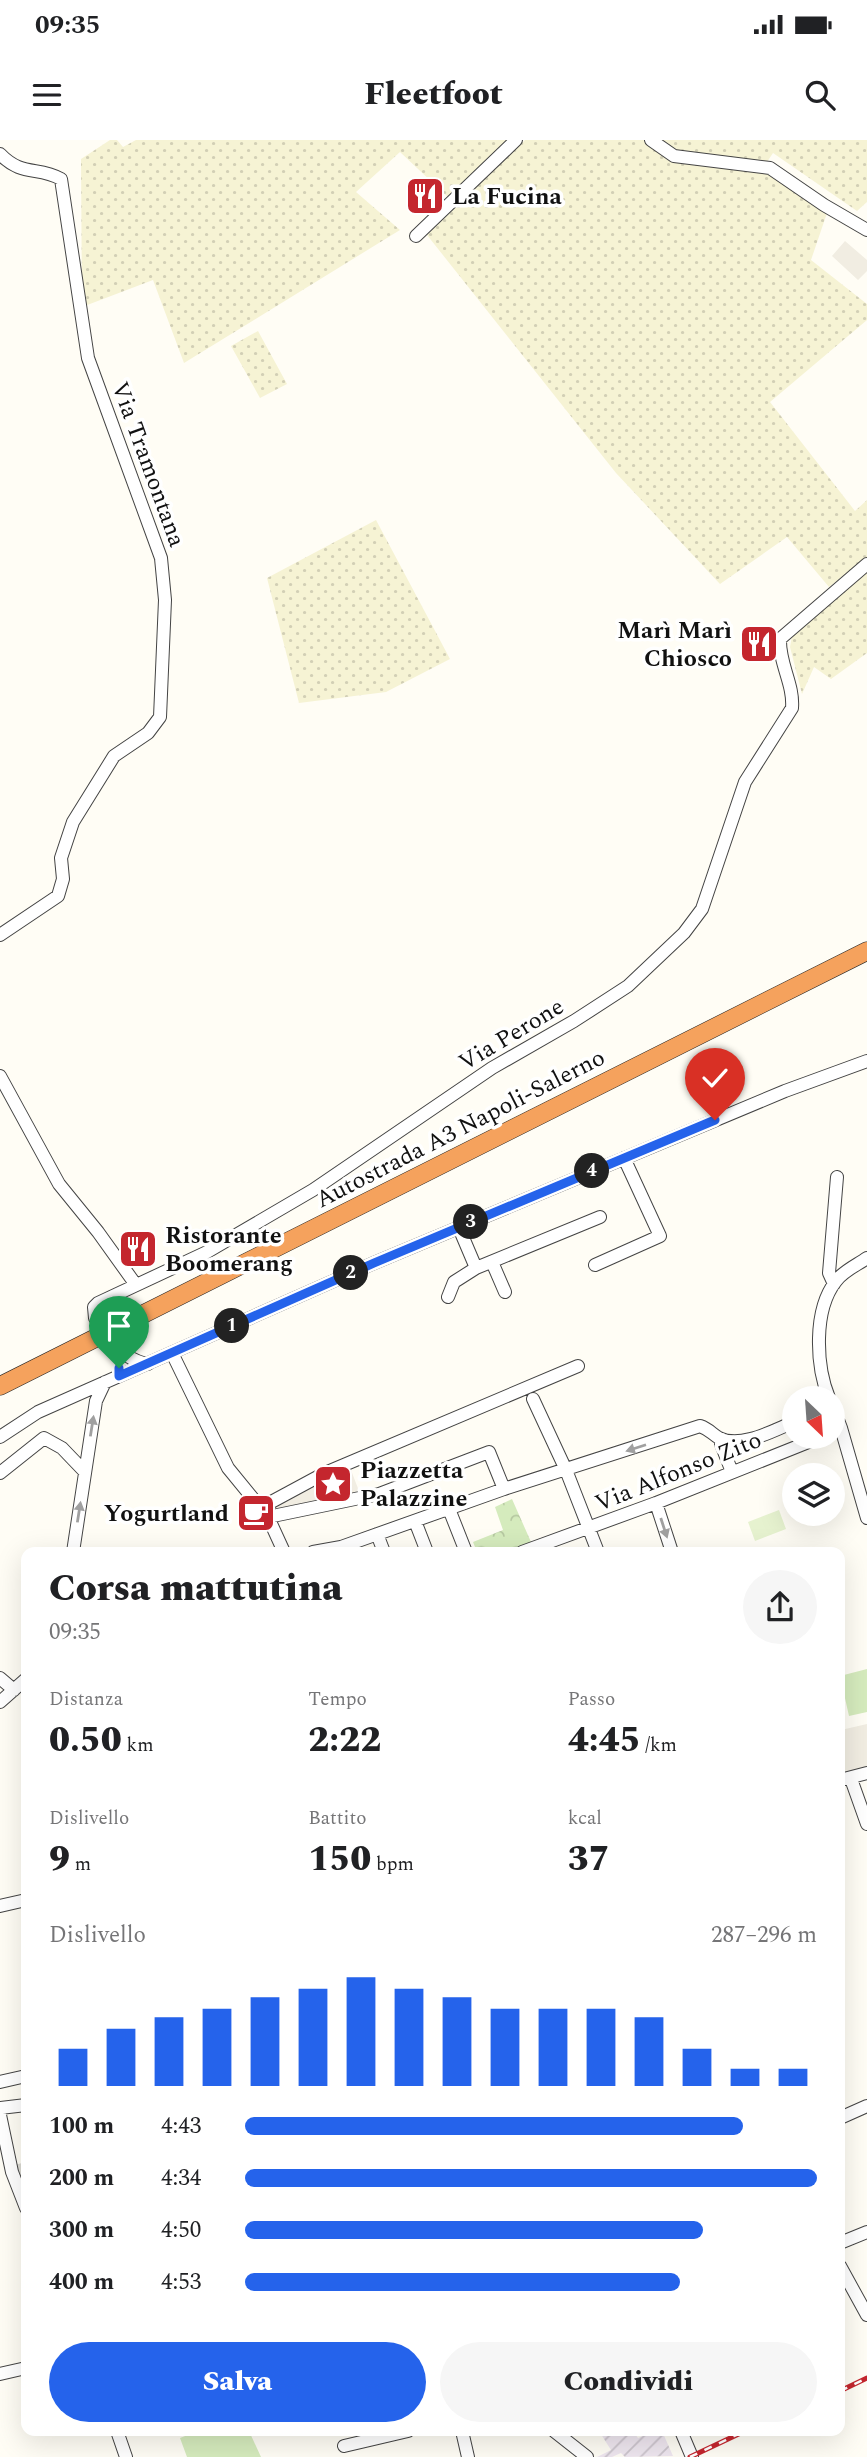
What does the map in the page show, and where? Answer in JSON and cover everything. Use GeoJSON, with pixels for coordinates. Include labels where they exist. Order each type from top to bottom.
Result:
{"type":"FeatureCollection","features":[{"type":"Feature","properties":{"kind":"highway","name":"Autostrada A3 Napoli-Salerno"},"geometry":{"type":"LineString","coordinates":[[0,1373],[867,939]]}},
{"type":"Feature","properties":{"kind":"highway","name":"Autostrada A3 Napoli-Salerno"},"geometry":{"type":"LineString","coordinates":[[0,1386],[867,951]]}},
{"type":"Feature","properties":{"kind":"street"},"geometry":{"type":"LineString","coordinates":[[416,236],[516,140]]}},
{"type":"Feature","properties":{"kind":"street"},"geometry":{"type":"LineString","coordinates":[[651,140],[674,156],[770,168],[867,230]]}},
{"type":"Feature","properties":{"kind":"street","name":"Via Tramontana"},"geometry":{"type":"LineString","coordinates":[[0,154],[17,168],[61,179],[88,358],[162,558],[165,600],[160,717],[148,733],[114,756],[76,818],[61,858],[63,879],[58,896],[0,935]]}},
{"type":"Feature","properties":{"kind":"street","name":"Via Perone"},"geometry":{"type":"LineString","coordinates":[[95,1318],[94,1307],[98,1303],[207,1252],[313,1190],[492,1068],[628,986],[669,948],[702,909],[745,782],[792,708],[794,694],[779,655],[780,639],[867,564]]}},
{"type":"Feature","properties":{"kind":"street"},"geometry":{"type":"LineString","coordinates":[[0,1437],[38,1412],[458,1228],[785,1091],[867,1061]]}},
{"type":"Feature","properties":{"kind":"street"},"geometry":{"type":"LineString","coordinates":[[0,1076],[59,1184],[136,1285]]}},
{"type":"Feature","properties":{"kind":"street"},"geometry":{"type":"LineString","coordinates":[[595,1265],[660,1236],[624,1158]]}},
{"type":"Feature","properties":{"kind":"street"},"geometry":{"type":"LineString","coordinates":[[834,1284],[829,1273],[837,1177]]}},
{"type":"Feature","properties":{"kind":"street"},"geometry":{"type":"LineString","coordinates":[[448,1297],[454,1282],[477,1268],[600,1217]]}},
{"type":"Feature","properties":{"kind":"street"},"geometry":{"type":"LineString","coordinates":[[458,1228],[477,1268]]}},
{"type":"Feature","properties":{"kind":"street"},"geometry":{"type":"LineString","coordinates":[[824,1386],[819,1356],[828,1294],[846,1271],[867,1258]]}},
{"type":"Feature","properties":{"kind":"street"},"geometry":{"type":"LineString","coordinates":[[492,1262],[505,1292]]}},
{"type":"Feature","properties":{"kind":"street"},"geometry":{"type":"LineString","coordinates":[[180,1371],[181,1355],[192,1344]]}},
{"type":"Feature","properties":{"kind":"street"},"geometry":{"type":"LineString","coordinates":[[125,1373],[112,1348],[122,1352],[133,1362],[164,1364],[180,1371]]}},
{"type":"Feature","properties":{"kind":"street"},"geometry":{"type":"LineString","coordinates":[[172,1353],[228,1468],[265,1512],[282,1547]]}},
{"type":"Feature","properties":{"kind":"street"},"geometry":{"type":"LineString","coordinates":[[265,1512],[325,1472],[578,1366]]}},
{"type":"Feature","properties":{"kind":"street"},"geometry":{"type":"LineString","coordinates":[[74,1547],[96,1401],[105,1382]]}},
{"type":"Feature","properties":{"kind":"street"},"geometry":{"type":"LineString","coordinates":[[533,1399],[566,1471],[596,1547]]}},
{"type":"Feature","properties":{"kind":"street"},"geometry":{"type":"LineString","coordinates":[[341,1547],[504,1489],[700,1426],[722,1439],[734,1441],[782,1426]]}},
{"type":"Feature","properties":{"kind":"street"},"geometry":{"type":"LineString","coordinates":[[0,1473],[44,1437],[62,1448],[85,1472]]}},
{"type":"Feature","properties":{"kind":"street"},"geometry":{"type":"LineString","coordinates":[[722,1439],[721,1444],[732,1472]]}},
{"type":"Feature","properties":{"kind":"street","name":"Via Alfonso Zito"},"geometry":{"type":"LineString","coordinates":[[537,1547],[790,1449]]}},
{"type":"Feature","properties":{"kind":"street"},"geometry":{"type":"LineString","coordinates":[[843,1449],[867,1518]]}},
{"type":"Feature","properties":{"kind":"street"},"geometry":{"type":"LineString","coordinates":[[265,1512],[379,1494],[489,1452],[504,1489]]}},
{"type":"Feature","properties":{"kind":"street"},"geometry":{"type":"LineString","coordinates":[[656,1503],[670,1547]]}},
{"type":"Feature","properties":{"kind":"street"},"geometry":{"type":"LineString","coordinates":[[449,1508],[464,1547]]}},
{"type":"Feature","properties":{"kind":"street"},"geometry":{"type":"LineString","coordinates":[[415,1521],[425,1547]]}},
{"type":"Feature","properties":{"kind":"street"},"geometry":{"type":"LineString","coordinates":[[377,1534],[382,1547]]}},
{"type":"Feature","properties":{"kind":"street"},"geometry":{"type":"LineString","coordinates":[[0,1678],[14,1690]]}},
{"type":"Feature","properties":{"kind":"street"},"geometry":{"type":"LineString","coordinates":[[0,1702],[21,1684]]}},
{"type":"Feature","properties":{"kind":"street"},"geometry":{"type":"LineString","coordinates":[[867,1773],[845,1779],[867,1824]]}},
{"type":"Feature","properties":{"kind":"street"},"geometry":{"type":"LineString","coordinates":[[0,1906],[21,1901]]}},
{"type":"Feature","properties":{"kind":"street"},"geometry":{"type":"LineString","coordinates":[[0,2082],[21,2077]]}},
{"type":"Feature","properties":{"kind":"street"},"geometry":{"type":"LineString","coordinates":[[0,2108],[21,2106]]}},
{"type":"Feature","properties":{"kind":"street"},"geometry":{"type":"LineString","coordinates":[[845,2116],[867,2106]]}},
{"type":"Feature","properties":{"kind":"street"},"geometry":{"type":"LineString","coordinates":[[0,2115],[12,2172],[21,2195]]}},
{"type":"Feature","properties":{"kind":"street"},"geometry":{"type":"LineString","coordinates":[[845,2241],[867,2232]]}},
{"type":"Feature","properties":{"kind":"street"},"geometry":{"type":"LineString","coordinates":[[845,2275],[867,2315]]}},
{"type":"Feature","properties":{"kind":"street"},"geometry":{"type":"LineString","coordinates":[[0,2374],[21,2369]]}},
{"type":"Feature","properties":{"kind":"street"},"geometry":{"type":"LineString","coordinates":[[119,2436],[126,2457]]}},
{"type":"Feature","properties":{"kind":"street"},"geometry":{"type":"LineString","coordinates":[[344,2446],[387,2436]]}},
{"type":"Feature","properties":{"kind":"street"},"geometry":{"type":"LineString","coordinates":[[463,2436],[468,2457]]}},
{"type":"Feature","properties":{"kind":"street"},"geometry":{"type":"LineString","coordinates":[[560,2436],[587,2457]]}},
{"type":"Feature","properties":{"kind":"street"},"geometry":{"type":"LineString","coordinates":[[683,2436],[692,2457]]}},
{"type":"Feature","properties":{"kind":"shaded area"},"geometry":{"type":"Polygon","coordinates":[[[110,140],[117,140],[123,147],[136,140],[516,140],[452,201],[400,152],[356,192],[400,230],[184,363],[153,280],[82,307],[81,159],[110,140]]]}},
{"type":"Feature","properties":{"kind":"shaded area"},"geometry":{"type":"Polygon","coordinates":[[[525,140],[867,140],[867,202],[857,211],[773,153],[765,165],[827,213],[811,260],[867,304],[867,320],[770,402],[855,511],[867,500],[867,557],[829,587],[787,537],[720,584],[616,473],[427,235],[525,140]]]}},
{"type":"Feature","properties":{"kind":"shaded area"},"geometry":{"type":"Polygon","coordinates":[[[845,241],[867,260],[867,271],[858,280],[832,256],[845,241]]]}},
{"type":"Feature","properties":{"kind":"shaded area"},"geometry":{"type":"Polygon","coordinates":[[[258,331],[287,384],[260,398],[231,346],[258,331]]]}},
{"type":"Feature","properties":{"kind":"shaded area"},"geometry":{"type":"Polygon","coordinates":[[[376,520],[450,659],[386,692],[299,703],[267,578],[376,520]]]}},
{"type":"Feature","properties":{"kind":"shaded area"},"geometry":{"type":"Polygon","coordinates":[[[867,572],[867,653],[831,679],[814,667],[802,694],[790,647],[792,636],[867,572]]]}},
{"type":"Feature","properties":{"kind":"shaded area","name":"Piazzetta Palazzine"},"geometry":{"type":"Polygon","coordinates":[[[349,1465],[359,1491],[277,1513],[273,1505],[349,1465]]]}},
{"type":"Feature","properties":{"kind":"shaded area"},"geometry":{"type":"Polygon","coordinates":[[[867,1724],[867,1768],[845,1771],[845,1729],[867,1724]]]}},
{"type":"Feature","properties":{"kind":"shaded area"},"geometry":{"type":"Polygon","coordinates":[[[602,2436],[664,2436],[673,2456],[625,2457],[621,2453],[612,2457],[597,2457],[611,2450],[602,2436]]]}},
{"type":"Feature","properties":{"kind":"green space"},"geometry":{"type":"Polygon","coordinates":[[[512,1499],[531,1542],[519,1547],[475,1547],[473,1542],[503,1530],[495,1507],[512,1499]]]}},
{"type":"Feature","properties":{"kind":"green space"},"geometry":{"type":"Polygon","coordinates":[[[779,1510],[782,1526],[786,1529],[755,1541],[748,1522],[779,1510]]]}},
{"type":"Feature","properties":{"kind":"green space"},"geometry":{"type":"Polygon","coordinates":[[[867,1669],[867,1712],[849,1716],[845,1698],[845,1675],[867,1669]]]}},
{"type":"Feature","properties":{"kind":"green space"},"geometry":{"type":"Polygon","coordinates":[[[251,2436],[261,2457],[187,2457],[180,2438],[251,2436]]]}},
{"type":"Feature","properties":{"kind":"tunnel"},"geometry":{"type":"LineString","coordinates":[[12,2172],[21,2169]]}},
{"type":"Feature","properties":{"kind":"railway"},"geometry":{"type":"LineString","coordinates":[[845,2389],[867,2378]]}},
{"type":"Feature","properties":{"kind":"railway"},"geometry":{"type":"LineString","coordinates":[[690,2457],[734,2436]]}},
{"type":"Feature","properties":{"kind":"place","name":"La Fucina"},"geometry":{"type":"Point","coordinates":[425,196]}},
{"type":"Feature","properties":{"kind":"place","name":"Marì Marì Chiosco"},"geometry":{"type":"Point","coordinates":[759,644]}},
{"type":"Feature","properties":{"kind":"place","name":"Ristorante Boomerang"},"geometry":{"type":"Point","coordinates":[138,1249]}},
{"type":"Feature","properties":{"kind":"place","name":"Piazzetta Palazzine"},"geometry":{"type":"Point","coordinates":[333,1484]}},
{"type":"Feature","properties":{"kind":"place","name":"Yogurtland"},"geometry":{"type":"Point","coordinates":[256,1513]}},
{"type":"Feature","properties":{"kind":"route"},"geometry":{"type":"LineString","coordinates":[[119,1368],[119,1376],[374,1263],[715,1120]]}}]}
